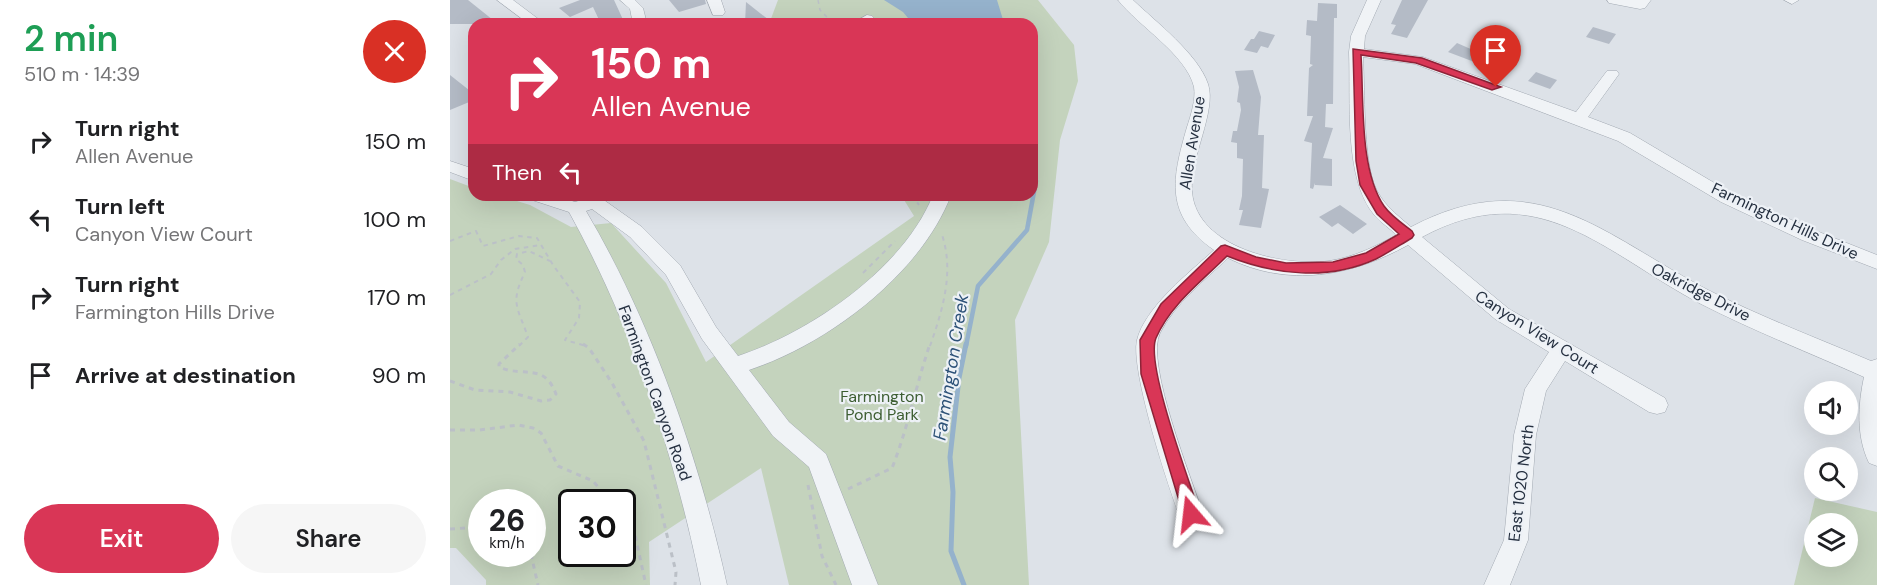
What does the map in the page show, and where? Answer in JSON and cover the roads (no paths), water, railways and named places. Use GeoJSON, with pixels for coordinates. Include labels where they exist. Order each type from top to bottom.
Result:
{"type":"FeatureCollection","features":[{"type":"Feature","properties":{"kind":"street"},"geometry":{"type":"LineString","coordinates":[[504,0],[529,18]]}},
{"type":"Feature","properties":{"kind":"street"},"geometry":{"type":"LineString","coordinates":[[627,0],[636,9],[638,18]]}},
{"type":"Feature","properties":{"kind":"street","name":"Allen Avenue"},"geometry":{"type":"LineString","coordinates":[[1125,0],[1179,55],[1194,72],[1201,86],[1201,103],[1184,170],[1182,192],[1186,210],[1199,228],[1225,250],[1254,261],[1286,268],[1333,267],[1370,256],[1407,235]]}},
{"type":"Feature","properties":{"kind":"street","name":"Canyon View Court"},"geometry":{"type":"LineString","coordinates":[[1374,0],[1358,36],[1356,52],[1368,129],[1361,161],[1366,185],[1381,211],[1502,314],[1657,405]]}},
{"type":"Feature","properties":{"kind":"street"},"geometry":{"type":"LineString","coordinates":[[1614,0],[1642,3]]}},
{"type":"Feature","properties":{"kind":"street","name":"Farmington Hills Drive"},"geometry":{"type":"LineString","coordinates":[[1356,52],[1418,60],[1579,118],[1624,137],[1700,175],[1727,198],[1808,236],[1877,262]]}},
{"type":"Feature","properties":{"kind":"street"},"geometry":{"type":"LineString","coordinates":[[1579,118],[1612,74]]}},
{"type":"Feature","properties":{"kind":"street"},"geometry":{"type":"LineString","coordinates":[[450,166],[468,173]]}},
{"type":"Feature","properties":{"kind":"street"},"geometry":{"type":"LineString","coordinates":[[553,201],[575,208],[595,202],[636,232],[673,270],[709,333],[781,429],[818,461],[865,585]]}},
{"type":"Feature","properties":{"kind":"street"},"geometry":{"type":"LineString","coordinates":[[735,366],[777,351],[813,331],[857,300],[922,235],[934,217],[940,201]]}},
{"type":"Feature","properties":{"kind":"street","name":"Oakridge Drive"},"geometry":{"type":"LineString","coordinates":[[1407,235],[1459,213],[1528,203],[1591,231],[1710,300],[1877,371]]}},
{"type":"Feature","properties":{"kind":"street","name":"Farmington Canyon Road"},"geometry":{"type":"LineString","coordinates":[[575,208],[598,248],[634,329],[676,440],[700,518],[714,585]]}},
{"type":"Feature","properties":{"kind":"street"},"geometry":{"type":"LineString","coordinates":[[1191,514],[1149,374],[1147,340],[1166,308],[1225,250]]}},
{"type":"Feature","properties":{"kind":"street","name":"East 1020 North"},"geometry":{"type":"LineString","coordinates":[[1497,585],[1516,540],[1525,435],[1536,389],[1561,350]]}},
{"type":"Feature","properties":{"kind":"street"},"geometry":{"type":"LineString","coordinates":[[1877,371],[1868,404],[1870,432],[1877,456]]}},
{"type":"Feature","properties":{"kind":"water"},"geometry":{"type":"Polygon","coordinates":[[[884,0],[997,0],[1002,18],[908,18],[884,0]]]}},
{"type":"Feature","properties":{"kind":"waterway","name":"Farmington Creek"},"geometry":{"type":"LineString","coordinates":[[966,346],[978,286],[1027,230],[1032,201]]}},
{"type":"Feature","properties":{"kind":"waterway","name":"Farmington Creek"},"geometry":{"type":"LineString","coordinates":[[964,585],[951,551],[953,492],[950,457],[959,378],[966,344]]}},
{"type":"Feature","properties":{"kind":"park label","name":"Farmington Pond Park"},"geometry":{"type":"Point","coordinates":[882,405]}}]}
